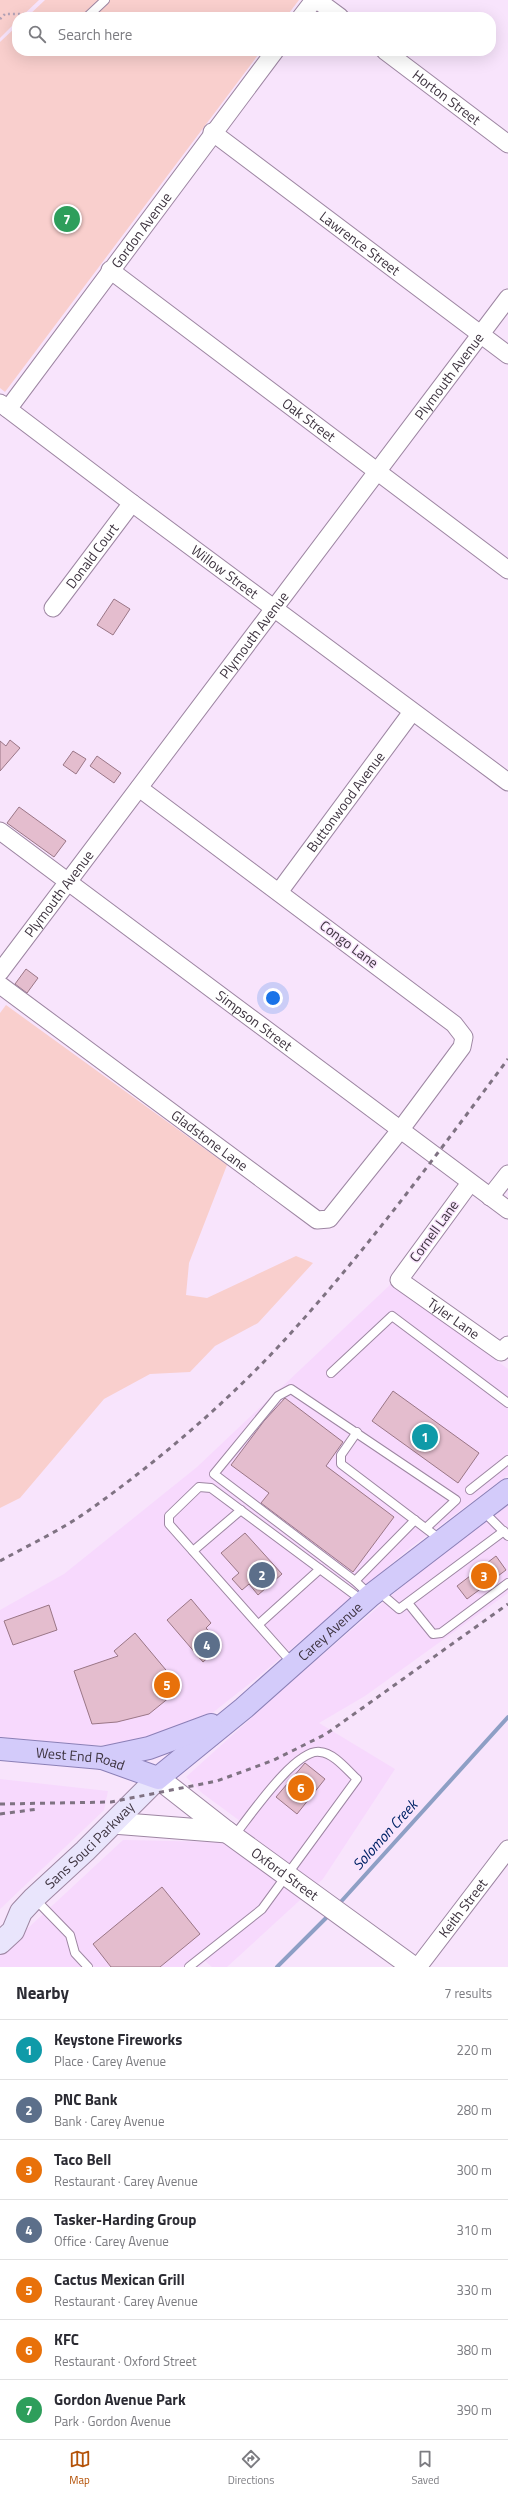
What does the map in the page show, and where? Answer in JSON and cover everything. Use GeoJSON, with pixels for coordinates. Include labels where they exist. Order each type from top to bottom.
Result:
{"type":"FeatureCollection","features":[{"type":"Feature","properties":{"kind":"main road","name":"Carey Avenue"},"geometry":{"type":"LineString","coordinates":[[158,1778],[244,1708],[371,1596],[434,1534],[482,1510],[508,1490]]}},
{"type":"Feature","properties":{"kind":"main road"},"geometry":{"type":"LineString","coordinates":[[102,1758],[149,1748],[191,1734],[244,1708]]}},
{"type":"Feature","properties":{"kind":"main road","name":"West End Road"},"geometry":{"type":"LineString","coordinates":[[0,1749],[102,1758],[158,1778]]}},
{"type":"Feature","properties":{"kind":"main road","name":"Sans Souci Parkway"},"geometry":{"type":"LineString","coordinates":[[0,1943],[13,1931],[28,1905],[158,1778]]}},
{"type":"Feature","properties":{"kind":"main road","name":"Sans Souci Parkway"},"geometry":{"type":"LineString","coordinates":[[0,1919],[5,1914],[28,1905]]}},
{"type":"Feature","properties":{"kind":"street"},"geometry":{"type":"LineString","coordinates":[[305,12],[316,0],[333,12]]}},
{"type":"Feature","properties":{"kind":"street","name":"Gordon Avenue"},"geometry":{"type":"LineString","coordinates":[[4,406],[110,270],[212,132],[271,56]]}},
{"type":"Feature","properties":{"kind":"street","name":"Horton Street"},"geometry":{"type":"LineString","coordinates":[[392,56],[508,144]]}},
{"type":"Feature","properties":{"kind":"street","name":"Lawrence Street"},"geometry":{"type":"LineString","coordinates":[[212,132],[508,355]]}},
{"type":"Feature","properties":{"kind":"street","name":"Oak Street"},"geometry":{"type":"LineString","coordinates":[[110,270],[508,570]]}},
{"type":"Feature","properties":{"kind":"street","name":"Plymouth Avenue"},"geometry":{"type":"LineString","coordinates":[[0,972],[5,958],[68,881],[139,788],[272,608],[508,298]]}},
{"type":"Feature","properties":{"kind":"street","name":"Willow Street"},"geometry":{"type":"LineString","coordinates":[[4,406],[132,504],[508,782]]}},
{"type":"Feature","properties":{"kind":"street","name":"Donald Court"},"geometry":{"type":"LineString","coordinates":[[53,608],[132,504]]}},
{"type":"Feature","properties":{"kind":"street","name":"Buttonwood Avenue"},"geometry":{"type":"LineString","coordinates":[[279,892],[412,712]]}},
{"type":"Feature","properties":{"kind":"street","name":"Congo Lane"},"geometry":{"type":"LineString","coordinates":[[139,788],[454,1024],[464,1037],[462,1047],[401,1129]]}},
{"type":"Feature","properties":{"kind":"street","name":"Simpson Street"},"geometry":{"type":"LineString","coordinates":[[0,831],[508,1210]]}},
{"type":"Feature","properties":{"kind":"street","name":"Gladstone Lane"},"geometry":{"type":"LineString","coordinates":[[0,985],[317,1220],[329,1219],[401,1129]]}},
{"type":"Feature","properties":{"kind":"street"},"geometry":{"type":"LineString","coordinates":[[490,1198],[508,1174]]}},
{"type":"Feature","properties":{"kind":"street","name":"Cornell Lane"},"geometry":{"type":"LineString","coordinates":[[399,1280],[470,1183]]}},
{"type":"Feature","properties":{"kind":"street","name":"Tyler Lane"},"geometry":{"type":"LineString","coordinates":[[399,1280],[501,1352],[508,1345]]}},
{"type":"Feature","properties":{"kind":"street","name":"Oxford Street"},"geometry":{"type":"LineString","coordinates":[[158,1778],[230,1834],[307,1888],[413,1967]]}},
{"type":"Feature","properties":{"kind":"street"},"geometry":{"type":"LineString","coordinates":[[113,1823],[230,1834]]}},
{"type":"Feature","properties":{"kind":"street","name":"Keith Street"},"geometry":{"type":"LineString","coordinates":[[418,1967],[508,1849]]}},
{"type":"Feature","properties":{"kind":"lane"},"geometry":{"type":"LineString","coordinates":[[92,12],[105,0]]}},
{"type":"Feature","properties":{"kind":"lane"},"geometry":{"type":"LineString","coordinates":[[331,1373],[392,1316],[508,1403]]}},
{"type":"Feature","properties":{"kind":"lane"},"geometry":{"type":"LineString","coordinates":[[357,1432],[340,1455],[341,1464],[434,1534],[456,1500],[357,1432],[291,1389],[278,1396],[214,1474],[355,1581],[371,1596]]}},
{"type":"Feature","properties":{"kind":"lane"},"geometry":{"type":"LineString","coordinates":[[470,1490],[508,1460]]}},
{"type":"Feature","properties":{"kind":"lane"},"geometry":{"type":"LineString","coordinates":[[293,1664],[169,1524],[169,1516],[199,1487],[211,1488],[320,1569],[399,1609],[506,1534],[482,1510]]}},
{"type":"Feature","properties":{"kind":"lane"},"geometry":{"type":"LineString","coordinates":[[193,1551],[241,1510]]}},
{"type":"Feature","properties":{"kind":"lane"},"geometry":{"type":"LineString","coordinates":[[355,1581],[415,1520]]}},
{"type":"Feature","properties":{"kind":"lane"},"geometry":{"type":"LineString","coordinates":[[259,1624],[320,1569]]}},
{"type":"Feature","properties":{"kind":"lane"},"geometry":{"type":"LineString","coordinates":[[408,1603],[433,1634],[441,1633],[508,1583]]}},
{"type":"Feature","properties":{"kind":"lane"},"geometry":{"type":"LineString","coordinates":[[189,1967],[262,1909],[357,1779],[332,1756],[320,1752],[307,1753],[293,1763],[230,1834]]}},
{"type":"Feature","properties":{"kind":"lane"},"geometry":{"type":"LineString","coordinates":[[28,1905],[70,1935],[76,1953],[88,1967]]}},
{"type":"Feature","properties":{"kind":"path"},"geometry":{"type":"LineString","coordinates":[[0,19],[6,14],[12,14]]}},
{"type":"Feature","properties":{"kind":"shaded area"},"geometry":{"type":"Polygon","coordinates":[[[0,0],[39,0],[26,12],[12,12],[12,26],[0,38],[0,0]]]}},
{"type":"Feature","properties":{"kind":"shaded area"},"geometry":{"type":"Polygon","coordinates":[[[45,0],[299,0],[290,12],[32,12],[45,0]]]}},
{"type":"Feature","properties":{"kind":"shaded area"},"geometry":{"type":"Polygon","coordinates":[[[12,31],[12,56],[257,56],[5,392],[0,388],[0,42],[12,31]]]}},
{"type":"Feature","properties":{"kind":"shaded area"},"geometry":{"type":"Polygon","coordinates":[[[6,1005],[227,1165],[189,1263],[186,1295],[207,1298],[296,1256],[313,1263],[258,1323],[215,1346],[190,1372],[150,1374],[104,1399],[20,1498],[0,1508],[0,1013],[6,1005]]]}},
{"type":"Feature","properties":{"kind":"shaded area"},"geometry":{"type":"Polygon","coordinates":[[[392,1283],[508,1369],[508,1475],[411,1547],[258,1677],[211,1714],[195,1724],[135,1745],[92,1745],[0,1737],[0,1610],[64,1574],[197,1467],[392,1283]]]}},
{"type":"Feature","properties":{"kind":"shaded area"},"geometry":{"type":"Polygon","coordinates":[[[508,1505],[508,1593],[365,1696],[319,1723],[395,1769],[323,1879],[227,1967],[212,1967],[205,1961],[199,1967],[0,1967],[0,1954],[123,1840],[222,1842],[240,1821],[202,1793],[186,1777],[300,1674],[412,1578],[508,1505]]]}},
{"type":"Feature","properties":{"kind":"shaded area"},"geometry":{"type":"Polygon","coordinates":[[[0,1779],[108,1791],[104,1810],[0,1909],[0,1779]]]}},
{"type":"Feature","properties":{"kind":"building"},"geometry":{"type":"Polygon","coordinates":[[[114,599],[130,609],[113,635],[97,625],[114,599]]]}},
{"type":"Feature","properties":{"kind":"building"},"geometry":{"type":"Polygon","coordinates":[[[10,740],[20,748],[0,771],[0,741],[6,746],[10,740]]]}},
{"type":"Feature","properties":{"kind":"building"},"geometry":{"type":"Polygon","coordinates":[[[73,751],[86,759],[76,774],[63,765],[73,751]]]}},
{"type":"Feature","properties":{"kind":"building"},"geometry":{"type":"Polygon","coordinates":[[[97,756],[121,773],[114,783],[90,766],[97,756]]]}},
{"type":"Feature","properties":{"kind":"building"},"geometry":{"type":"Polygon","coordinates":[[[19,807],[66,841],[54,857],[7,823],[19,807]]]}},
{"type":"Feature","properties":{"kind":"building"},"geometry":{"type":"Polygon","coordinates":[[[26,969],[38,978],[27,993],[15,984],[26,969]]]}},
{"type":"Feature","properties":{"kind":"building"},"geometry":{"type":"Polygon","coordinates":[[[393,1391],[479,1453],[458,1483],[372,1421],[393,1391]]]}},
{"type":"Feature","properties":{"kind":"building"},"geometry":{"type":"Polygon","coordinates":[[[285,1398],[343,1442],[326,1466],[394,1517],[353,1572],[261,1503],[269,1493],[231,1465],[264,1421],[285,1398]]]}},
{"type":"Feature","properties":{"kind":"building"},"geometry":{"type":"Polygon","coordinates":[[[245,1533],[282,1574],[258,1595],[249,1584],[242,1590],[232,1579],[239,1573],[221,1553],[245,1533]]]}},
{"type":"Feature","properties":{"kind":"building"},"geometry":{"type":"Polygon","coordinates":[[[496,1556],[506,1570],[467,1599],[457,1586],[496,1556]]]}},
{"type":"Feature","properties":{"kind":"building"},"geometry":{"type":"Polygon","coordinates":[[[191,1599],[211,1623],[206,1628],[222,1645],[203,1662],[167,1620],[191,1599]]]}},
{"type":"Feature","properties":{"kind":"building"},"geometry":{"type":"Polygon","coordinates":[[[49,1605],[57,1630],[13,1645],[4,1621],[49,1605]]]}},
{"type":"Feature","properties":{"kind":"building"},"geometry":{"type":"Polygon","coordinates":[[[135,1633],[181,1688],[149,1714],[117,1722],[92,1724],[74,1671],[118,1656],[114,1651],[135,1633]]]}},
{"type":"Feature","properties":{"kind":"building"},"geometry":{"type":"Polygon","coordinates":[[[305,1763],[325,1779],[297,1814],[276,1797],[305,1763]]]}},
{"type":"Feature","properties":{"kind":"building"},"geometry":{"type":"Polygon","coordinates":[[[162,1887],[200,1934],[160,1967],[111,1967],[93,1944],[162,1887]]]}},
{"type":"Feature","properties":{"kind":"waterway","name":"Solomon Creek"},"geometry":{"type":"LineString","coordinates":[[338,1905],[508,1717]]}},
{"type":"Feature","properties":{"kind":"waterway","name":"Solomon Creek"},"geometry":{"type":"LineString","coordinates":[[277,1967],[329,1915]]}},
{"type":"Feature","properties":{"kind":"railway"},"geometry":{"type":"LineString","coordinates":[[0,1561],[67,1525],[88,1511],[172,1447],[251,1375],[299,1324],[354,1260],[458,1127],[508,1059]]}},
{"type":"Feature","properties":{"kind":"railway"},"geometry":{"type":"LineString","coordinates":[[0,1804],[111,1802],[217,1781],[274,1760],[326,1734],[508,1604]]}},
{"type":"Feature","properties":{"kind":"railway"},"geometry":{"type":"LineString","coordinates":[[0,1814],[38,1809]]}},
{"type":"Feature","properties":{"kind":"place","name":"Gordon Avenue Park"},"geometry":{"type":"Point","coordinates":[67,219]}},
{"type":"Feature","properties":{"kind":"place","name":"Keystone Fireworks"},"geometry":{"type":"Point","coordinates":[425,1437]}},
{"type":"Feature","properties":{"kind":"place","name":"PNC Bank"},"geometry":{"type":"Point","coordinates":[262,1575]}},
{"type":"Feature","properties":{"kind":"place","name":"Taco Bell"},"geometry":{"type":"Point","coordinates":[484,1576]}},
{"type":"Feature","properties":{"kind":"place","name":"Tasker-Harding Group"},"geometry":{"type":"Point","coordinates":[207,1645]}},
{"type":"Feature","properties":{"kind":"place","name":"Cactus Mexican Grill"},"geometry":{"type":"Point","coordinates":[167,1685]}},
{"type":"Feature","properties":{"kind":"place","name":"KFC"},"geometry":{"type":"Point","coordinates":[301,1788]}}]}
